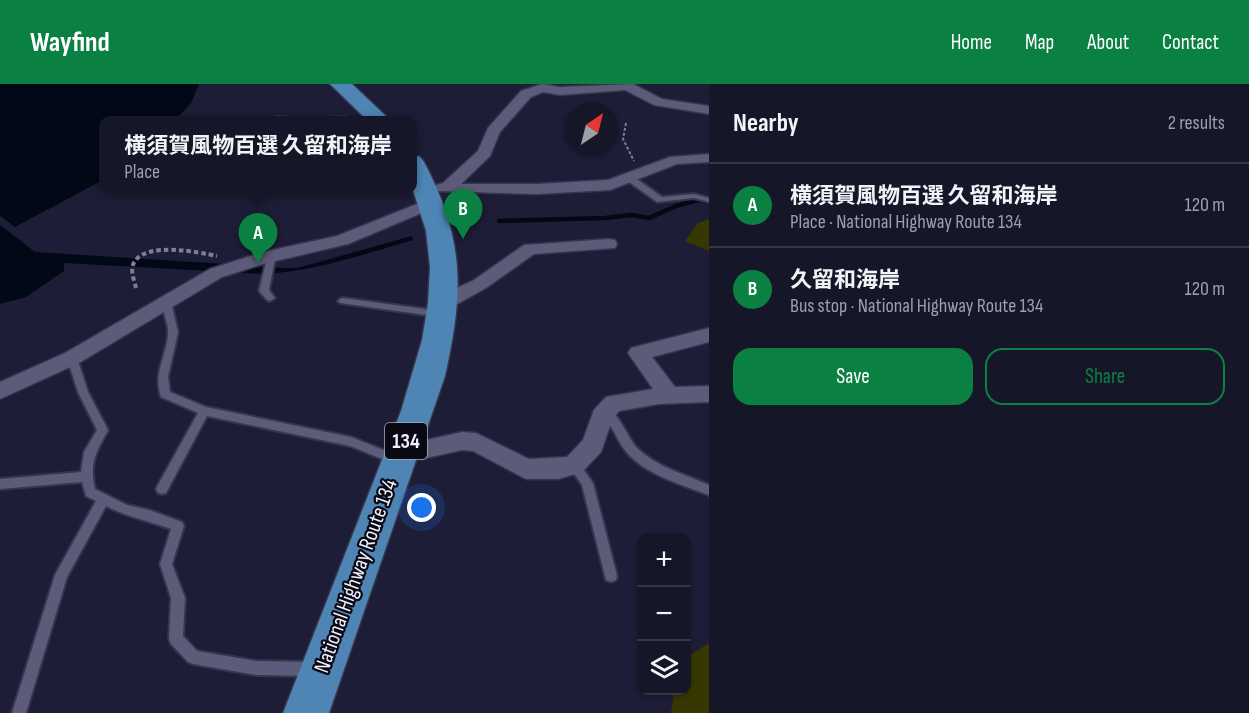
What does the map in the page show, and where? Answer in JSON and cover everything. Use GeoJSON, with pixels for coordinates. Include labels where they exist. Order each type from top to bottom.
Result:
{"type":"FeatureCollection","features":[{"type":"Feature","properties":{"kind":"highway"},"geometry":{"type":"LineString","coordinates":[[340,84],[375,116]]}},
{"type":"Feature","properties":{"kind":"highway","name":"National Highway Route 134"},"geometry":{"type":"LineString","coordinates":[[306,713],[401,453],[419,410],[433,366],[443,309],[442,249],[430,186]]}},
{"type":"Feature","properties":{"kind":"street"},"geometry":{"type":"LineString","coordinates":[[0,391],[72,358],[216,273],[240,263],[271,260],[344,239],[406,211],[430,186],[485,153],[493,131],[526,94],[542,88],[560,91],[627,86],[659,102],[709,110]]}},
{"type":"Feature","properties":{"kind":"street"},"geometry":{"type":"LineString","coordinates":[[430,186],[580,188],[610,185],[675,160],[709,158]]}},
{"type":"Feature","properties":{"kind":"street"},"geometry":{"type":"LineString","coordinates":[[443,309],[530,249],[609,244]]}},
{"type":"Feature","properties":{"kind":"street"},"geometry":{"type":"LineString","coordinates":[[669,395],[638,353],[709,335]]}},
{"type":"Feature","properties":{"kind":"street"},"geometry":{"type":"LineString","coordinates":[[401,453],[447,446],[462,441],[476,442],[526,469],[558,469],[574,465],[593,445],[602,416],[613,404],[669,395],[709,394]]}},
{"type":"Feature","properties":{"kind":"lane"},"geometry":{"type":"LineString","coordinates":[[634,175],[660,200],[694,196],[709,200]]}},
{"type":"Feature","properties":{"kind":"lane"},"geometry":{"type":"LineString","coordinates":[[270,298],[264,291],[271,260]]}},
{"type":"Feature","properties":{"kind":"lane"},"geometry":{"type":"LineString","coordinates":[[343,301],[443,309]]}},
{"type":"Feature","properties":{"kind":"lane"},"geometry":{"type":"LineString","coordinates":[[166,303],[173,332],[163,377],[165,394],[204,411],[401,453]]}},
{"type":"Feature","properties":{"kind":"lane"},"geometry":{"type":"LineString","coordinates":[[72,358],[83,392],[104,430],[91,447],[87,460],[90,492],[125,510],[149,514],[178,526],[166,564],[178,598],[176,639],[193,657],[256,668],[321,670]]}},
{"type":"Feature","properties":{"kind":"lane"},"geometry":{"type":"LineString","coordinates":[[162,489],[204,411]]}},
{"type":"Feature","properties":{"kind":"lane"},"geometry":{"type":"LineString","coordinates":[[605,412],[616,423],[631,450],[648,463],[709,490]]}},
{"type":"Feature","properties":{"kind":"lane"},"geometry":{"type":"LineString","coordinates":[[574,465],[587,483],[611,576]]}},
{"type":"Feature","properties":{"kind":"lane"},"geometry":{"type":"LineString","coordinates":[[0,484],[87,477]]}},
{"type":"Feature","properties":{"kind":"lane"},"geometry":{"type":"LineString","coordinates":[[19,713],[60,575],[104,498]]}},
{"type":"Feature","properties":{"kind":"path"},"geometry":{"type":"LineString","coordinates":[[626,123],[623,140],[634,175]]}},
{"type":"Feature","properties":{"kind":"path"},"geometry":{"type":"LineString","coordinates":[[136,288],[130,276],[133,267],[138,258],[152,250],[196,250],[240,263]]}},
{"type":"Feature","properties":{"kind":"shaded area"},"geometry":{"type":"Polygon","coordinates":[[[0,84],[199,84],[191,103],[179,116],[99,116],[99,182],[15,227],[0,216],[0,84]]]}},
{"type":"Feature","properties":{"kind":"shaded area"},"geometry":{"type":"Polygon","coordinates":[[[709,219],[709,251],[685,241],[698,223],[709,219]]]}},
{"type":"Feature","properties":{"kind":"shaded area"},"geometry":{"type":"Polygon","coordinates":[[[0,225],[35,252],[286,268],[297,268],[412,236],[413,240],[322,266],[265,274],[64,263],[64,271],[26,297],[0,304],[0,225]]]}},
{"type":"Feature","properties":{"kind":"shaded area"},"geometry":{"type":"Polygon","coordinates":[[[709,643],[709,713],[671,713],[673,695],[691,695],[691,654],[709,643]]]}},
{"type":"Feature","properties":{"kind":"waterway"},"geometry":{"type":"LineString","coordinates":[[499,221],[605,218],[631,215],[649,218],[676,206],[698,200],[709,202]]}},
{"type":"Feature","properties":{"kind":"place","name":"久留和海岸"},"geometry":{"type":"Point","coordinates":[463,239]}},
{"type":"Feature","properties":{"kind":"place","name":"横須賀風物百選 久留和海岸"},"geometry":{"type":"Point","coordinates":[258,263]}}]}
